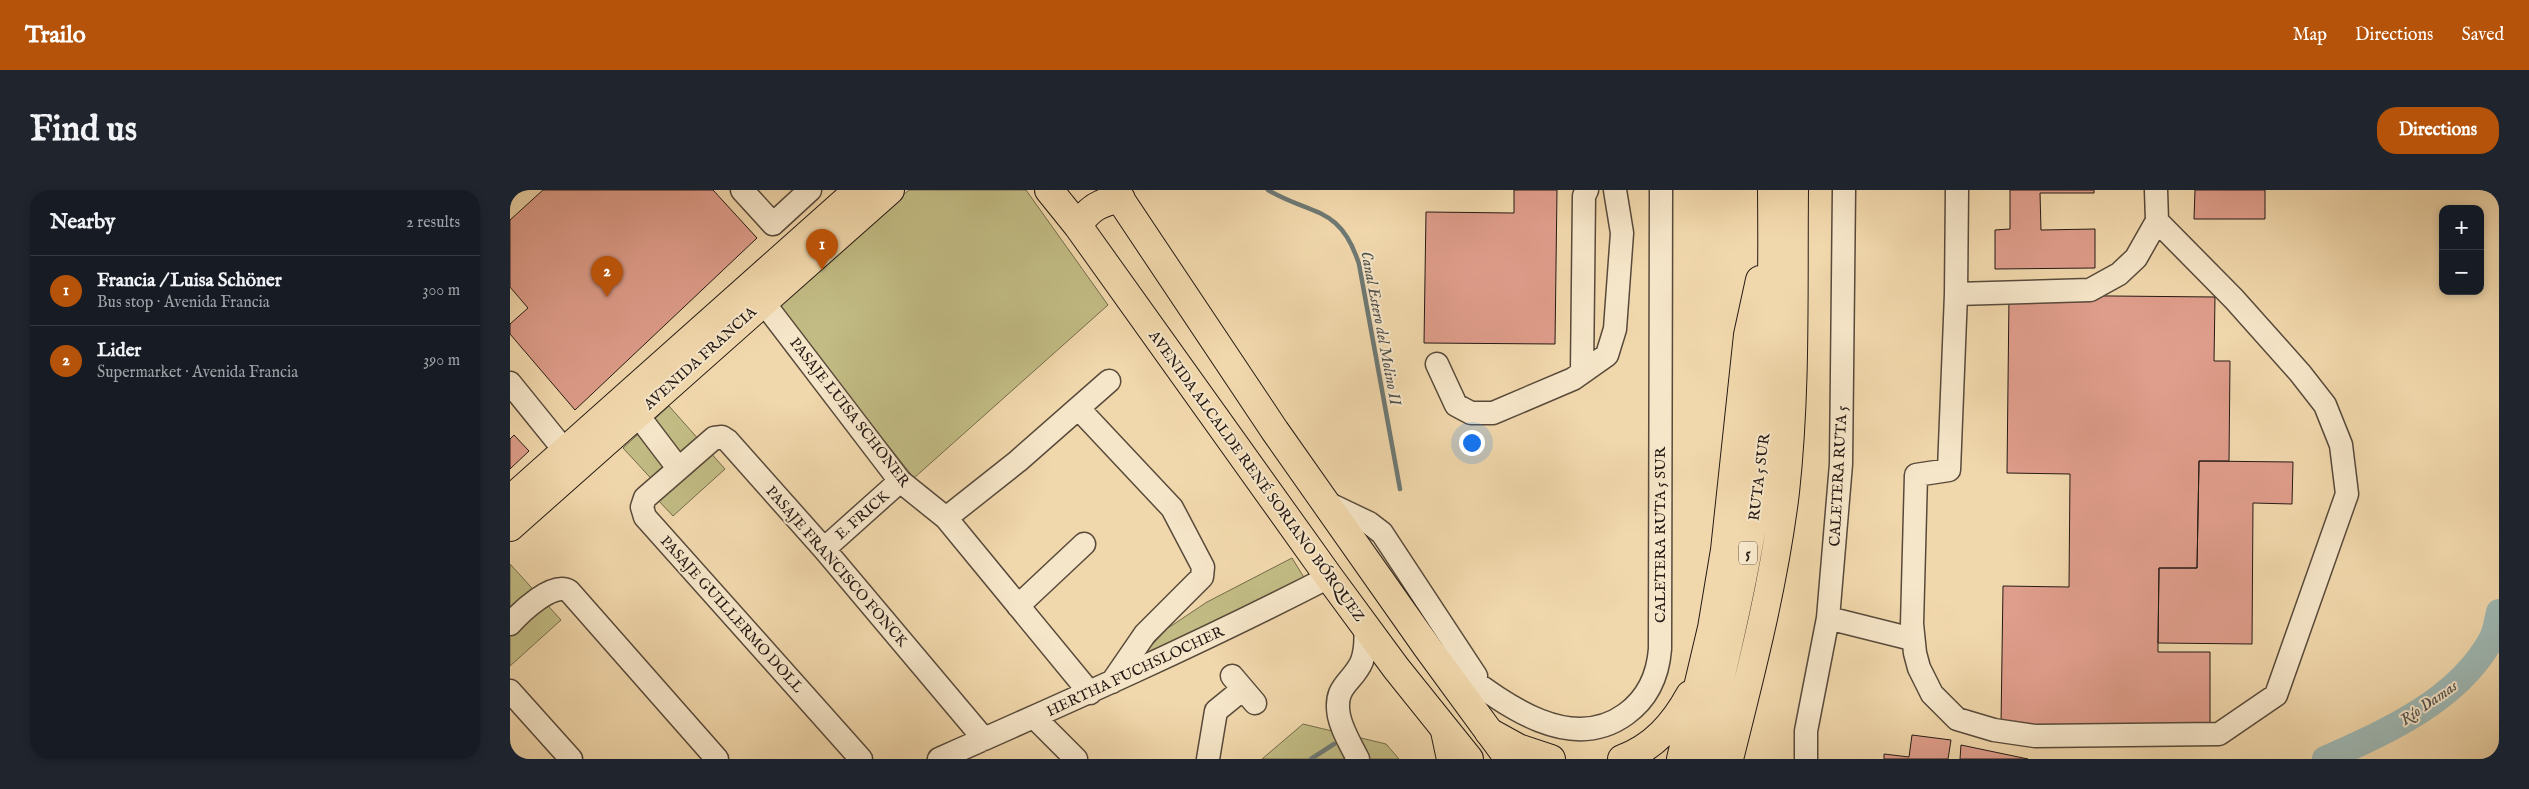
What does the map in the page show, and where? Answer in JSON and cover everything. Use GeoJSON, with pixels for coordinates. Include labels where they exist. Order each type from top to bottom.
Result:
{"type":"FeatureCollection","features":[{"type":"Feature","properties":{"kind":"main road","name":"AVENIDA FRANCIA"},"geometry":{"type":"LineString","coordinates":[[510,527],[561,481],[634,406],[757,294],[855,197],[890,190]]}},
{"type":"Feature","properties":{"kind":"main road","name":"AVENIDA ALCALDE RENÉ SORIANO BÓRQUEZ"},"geometry":{"type":"LineString","coordinates":[[1049,190],[1078,226],[1396,668],[1469,759]]}},
{"type":"Feature","properties":{"kind":"main road","name":"RUTA 5 SUR"},"geometry":{"type":"LineString","coordinates":[[1701,759],[1737,608],[1759,480],[1768,389],[1772,190]]}},
{"type":"Feature","properties":{"kind":"main road","name":"RUTA 5 SUR"},"geometry":{"type":"LineString","coordinates":[[1729,759],[1766,608],[1779,531],[1789,443],[1794,190]]}},
{"type":"Feature","properties":{"kind":"main road"},"geometry":{"type":"LineString","coordinates":[[1078,226],[1095,207],[1118,195],[1325,502],[1509,759]]}},
{"type":"Feature","properties":{"kind":"main road"},"geometry":{"type":"LineString","coordinates":[[1681,759],[1712,628],[1725,550],[1748,335],[1758,287],[1772,241]]}},
{"type":"Feature","properties":{"kind":"main road","name":"AVENIDA FRANCIA"},"geometry":{"type":"LineString","coordinates":[[510,500],[565,451],[634,406]]}},
{"type":"Feature","properties":{"kind":"main road"},"geometry":{"type":"LineString","coordinates":[[1329,577],[1427,647]]}},
{"type":"Feature","properties":{"kind":"main road"},"geometry":{"type":"LineString","coordinates":[[1743,759],[1766,608]]}},
{"type":"Feature","properties":{"kind":"main road"},"geometry":{"type":"LineString","coordinates":[[1622,759],[1643,750],[1667,729],[1681,711],[1702,672]]}},
{"type":"Feature","properties":{"kind":"main road"},"geometry":{"type":"LineString","coordinates":[[1445,731],[1451,759]]}},
{"type":"Feature","properties":{"kind":"main road"},"geometry":{"type":"LineString","coordinates":[[1489,732],[1518,748],[1551,759]]}},
{"type":"Feature","properties":{"kind":"street"},"geometry":{"type":"LineString","coordinates":[[742,190],[773,224],[810,190]]}},
{"type":"Feature","properties":{"kind":"street"},"geometry":{"type":"LineString","coordinates":[[1582,372],[1584,196],[1587,190]]}},
{"type":"Feature","properties":{"kind":"street"},"geometry":{"type":"LineString","coordinates":[[1437,364],[1456,405],[1471,412],[1493,413],[1573,379],[1607,355],[1615,329],[1622,233],[1615,190]]}},
{"type":"Feature","properties":{"kind":"street","name":"CALETERA RUTA 5 SUR"},"geometry":{"type":"LineString","coordinates":[[1427,647],[1484,690],[1543,721],[1568,730],[1582,730],[1608,724],[1631,710],[1646,693],[1656,672],[1660,649],[1661,190]]}},
{"type":"Feature","properties":{"kind":"street","name":"CALETERA RUTA 5"},"geometry":{"type":"LineString","coordinates":[[1806,759],[1806,731],[1828,618],[1841,464],[1844,190]]}},
{"type":"Feature","properties":{"kind":"street"},"geometry":{"type":"LineString","coordinates":[[1957,190],[1956,294],[1949,470],[1916,475],[1912,639],[1924,681],[1932,694],[1957,719],[2013,733],[2057,736],[2219,734],[2276,695],[2347,494],[2341,445],[2325,405],[2300,373],[2234,299],[2155,201]]}},
{"type":"Feature","properties":{"kind":"street"},"geometry":{"type":"LineString","coordinates":[[1956,294],[2090,290],[2119,274],[2136,258],[2155,201]]}},
{"type":"Feature","properties":{"kind":"street","name":"PASAJE LUISA SCHONER"},"geometry":{"type":"LineString","coordinates":[[757,294],[900,481],[946,518],[1090,693]]}},
{"type":"Feature","properties":{"kind":"street"},"geometry":{"type":"LineString","coordinates":[[946,518],[1079,409],[1110,381]]}},
{"type":"Feature","properties":{"kind":"street"},"geometry":{"type":"LineString","coordinates":[[510,383],[565,451],[561,481]]}},
{"type":"Feature","properties":{"kind":"street"},"geometry":{"type":"LineString","coordinates":[[634,406],[678,468]]}},
{"type":"Feature","properties":{"kind":"street"},"geometry":{"type":"LineString","coordinates":[[1079,409],[1168,503],[1176,514],[1203,567],[1202,576],[1145,634],[1110,684]]}},
{"type":"Feature","properties":{"kind":"street","name":"PASAJE FRANCISCO FONCK"},"geometry":{"type":"LineString","coordinates":[[678,468],[714,438],[725,439],[824,549],[984,739]]}},
{"type":"Feature","properties":{"kind":"street","name":"PASAJE GUILLERMO DOLL"},"geometry":{"type":"LineString","coordinates":[[678,468],[645,498],[642,507],[645,517],[861,759]]}},
{"type":"Feature","properties":{"kind":"street","name":"E. FRICK"},"geometry":{"type":"LineString","coordinates":[[824,549],[900,481]]}},
{"type":"Feature","properties":{"kind":"street","name":"CALETERA RUTA 5 SUR"},"geometry":{"type":"LineString","coordinates":[[1325,502],[1368,523],[1382,533],[1484,690]]}},
{"type":"Feature","properties":{"kind":"street"},"geometry":{"type":"LineString","coordinates":[[1018,606],[1084,544]]}},
{"type":"Feature","properties":{"kind":"street","name":"HERTHA FUCHSLOCHER"},"geometry":{"type":"LineString","coordinates":[[939,759],[1110,684],[1259,613],[1329,577]]}},
{"type":"Feature","properties":{"kind":"street"},"geometry":{"type":"LineString","coordinates":[[512,617],[554,589],[569,591],[717,759]]}},
{"type":"Feature","properties":{"kind":"street"},"geometry":{"type":"LineString","coordinates":[[1828,618],[1912,639]]}},
{"type":"Feature","properties":{"kind":"street"},"geometry":{"type":"LineString","coordinates":[[1358,759],[1338,714],[1340,692],[1362,661],[1366,641],[1365,626]]}},
{"type":"Feature","properties":{"kind":"street"},"geometry":{"type":"LineString","coordinates":[[1353,676],[1365,671],[1396,668]]}},
{"type":"Feature","properties":{"kind":"street"},"geometry":{"type":"LineString","coordinates":[[1208,759],[1216,711],[1243,689]]}},
{"type":"Feature","properties":{"kind":"street"},"geometry":{"type":"LineString","coordinates":[[510,691],[571,759]]}},
{"type":"Feature","properties":{"kind":"street"},"geometry":{"type":"LineString","coordinates":[[1034,717],[1076,759]]}},
{"type":"Feature","properties":{"kind":"shaded area"},"geometry":{"type":"Polygon","coordinates":[[[909,190],[1026,190],[1108,305],[914,478],[775,303],[909,190]]]}},
{"type":"Feature","properties":{"kind":"shaded area"},"geometry":{"type":"Polygon","coordinates":[[[669,406],[725,469],[673,516],[657,499],[658,486],[623,448],[669,406]]]}},
{"type":"Feature","properties":{"kind":"shaded area"},"geometry":{"type":"Polygon","coordinates":[[[1292,558],[1305,579],[1137,661],[1168,628],[1207,602],[1292,558]]]}},
{"type":"Feature","properties":{"kind":"shaded area"},"geometry":{"type":"Polygon","coordinates":[[[510,564],[561,620],[510,666],[510,564]]]}},
{"type":"Feature","properties":{"kind":"shaded area"},"geometry":{"type":"Polygon","coordinates":[[[1303,724],[1386,744],[1399,759],[1262,759],[1303,724]]]}},
{"type":"Feature","properties":{"kind":"building"},"geometry":{"type":"Polygon","coordinates":[[[543,190],[713,190],[757,238],[575,410],[510,334],[510,324],[528,308],[510,287],[510,220],[543,190]]]}},
{"type":"Feature","properties":{"kind":"building"},"geometry":{"type":"Polygon","coordinates":[[[1514,190],[1557,190],[1555,344],[1424,343],[1426,212],[1514,213],[1514,190]]]}},
{"type":"Feature","properties":{"kind":"building"},"geometry":{"type":"Polygon","coordinates":[[[2010,190],[2094,190],[2094,193],[2040,193],[2041,230],[2095,229],[2095,268],[1995,269],[1995,230],[2010,229],[2010,190]]]}},
{"type":"Feature","properties":{"kind":"building"},"geometry":{"type":"Polygon","coordinates":[[[2195,190],[2265,190],[2265,219],[2194,219],[2195,190]]]}},
{"type":"Feature","properties":{"kind":"building"},"geometry":{"type":"Polygon","coordinates":[[[2009,295],[2215,297],[2214,361],[2230,361],[2229,461],[2199,461],[2197,568],[2159,568],[2158,643],[2158,652],[2210,652],[2210,728],[2001,725],[2003,586],[2069,587],[2070,474],[2007,473],[2009,295]]]}},
{"type":"Feature","properties":{"kind":"building"},"geometry":{"type":"Polygon","coordinates":[[[514,435],[529,451],[510,469],[510,439],[514,435]]]}},
{"type":"Feature","properties":{"kind":"building"},"geometry":{"type":"Polygon","coordinates":[[[2199,461],[2293,462],[2292,504],[2253,503],[2252,644],[2158,643],[2159,568],[2197,568],[2199,461]]]}},
{"type":"Feature","properties":{"kind":"building"},"geometry":{"type":"Polygon","coordinates":[[[1912,735],[1951,740],[1948,759],[1884,759],[1884,754],[1909,757],[1912,735]]]}},
{"type":"Feature","properties":{"kind":"building"},"geometry":{"type":"Polygon","coordinates":[[[1961,745],[2028,759],[1960,759],[1961,745]]]}},
{"type":"Feature","properties":{"kind":"waterway","name":"Canal Estero del Molino II"},"geometry":{"type":"LineString","coordinates":[[1268,190],[1323,215],[1343,231],[1351,245],[1359,264],[1400,489]]}},
{"type":"Feature","properties":{"kind":"waterway","name":"Río Damas"},"geometry":{"type":"LineString","coordinates":[[2325,759],[2396,725],[2419,712],[2441,696],[2461,679],[2478,660],[2492,638],[2499,612]]}},
{"type":"Feature","properties":{"kind":"waterway","name":"Canal Estero del Molino II"},"geometry":{"type":"LineString","coordinates":[[1311,759],[1334,744]]}},
{"type":"Feature","properties":{"kind":"place","name":"Francia / Luisa Schöner"},"geometry":{"type":"Point","coordinates":[822,270]}},
{"type":"Feature","properties":{"kind":"place","name":"Lider"},"geometry":{"type":"Point","coordinates":[607,297]}}]}
